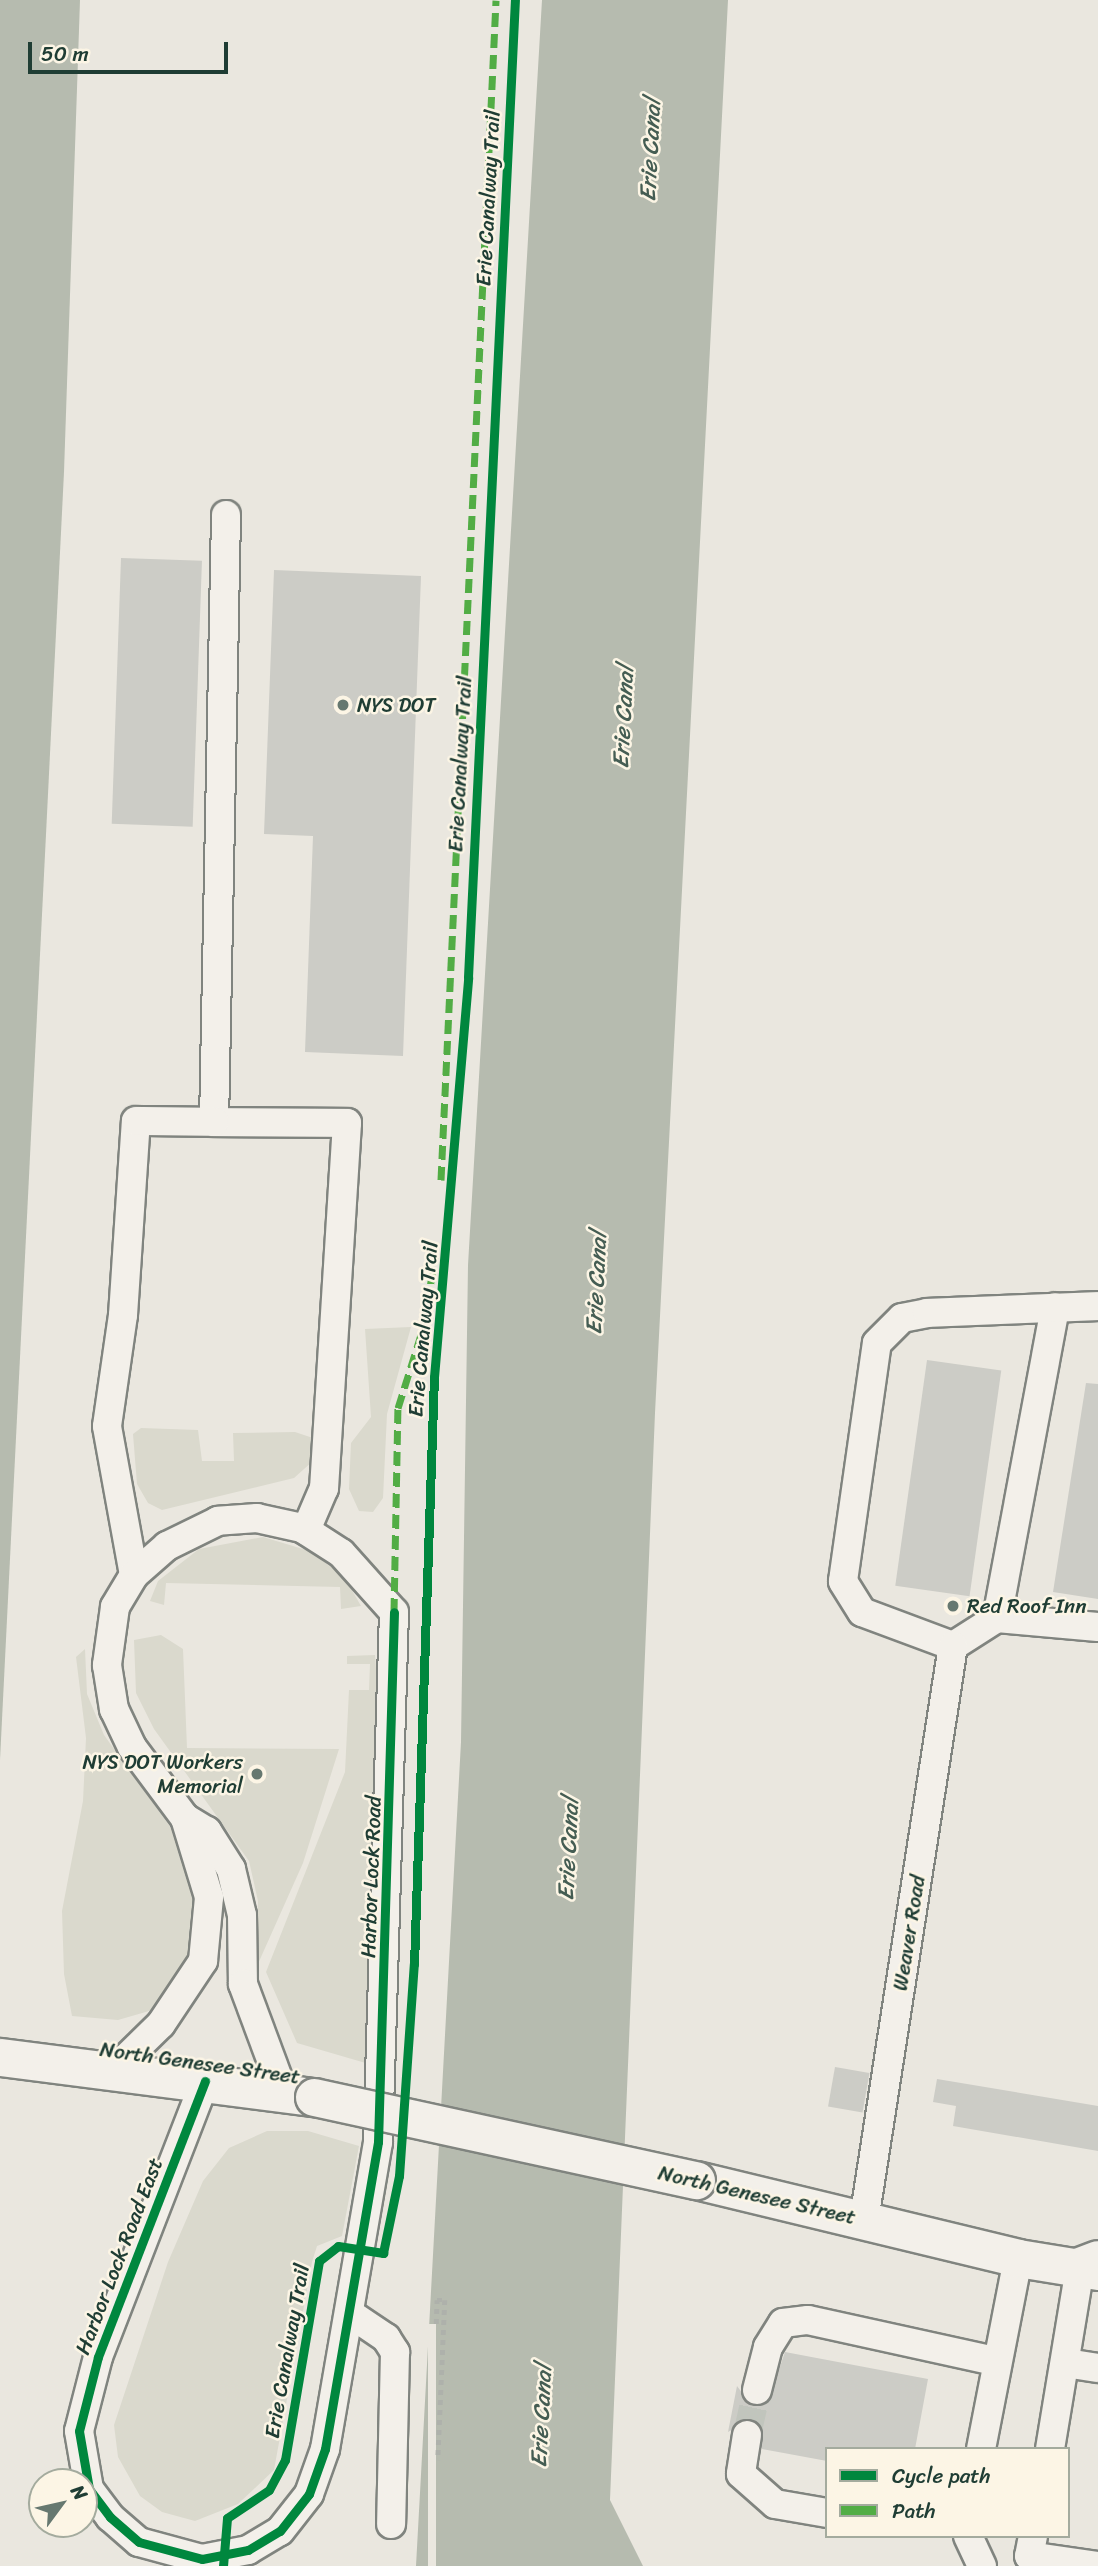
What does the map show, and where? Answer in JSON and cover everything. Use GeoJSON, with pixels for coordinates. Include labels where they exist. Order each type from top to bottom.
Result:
{"type":"FeatureCollection","features":[{"type":"Feature","properties":{"kind":"main road","name":"North Genesee Street"},"geometry":{"type":"LineString","coordinates":[[0,2057],[99,2067],[299,2096],[696,2180],[1018,2258],[1092,2266]]}},
{"type":"Feature","properties":{"kind":"street"},"geometry":{"type":"LineString","coordinates":[[214,1122],[226,514]]}},
{"type":"Feature","properties":{"kind":"street"},"geometry":{"type":"LineString","coordinates":[[99,2067],[161,2024],[206,1950],[209,1897],[185,1818],[132,1747],[114,1709],[107,1665],[115,1607],[134,1575],[167,1546],[218,1521],[257,1518],[306,1530],[324,1488],[347,1123],[136,1121],[123,1315],[107,1426],[134,1575]]}},
{"type":"Feature","properties":{"kind":"street"},"geometry":{"type":"LineString","coordinates":[[1098,1306],[927,1313],[902,1318],[877,1343],[843,1581],[862,1612],[953,1646],[997,1618],[1098,1627]]}},
{"type":"Feature","properties":{"kind":"street"},"geometry":{"type":"LineString","coordinates":[[997,1618],[1055,1307]]}},
{"type":"Feature","properties":{"kind":"street","name":"Harbor Lock Road"},"geometry":{"type":"LineString","coordinates":[[306,1530],[349,1559],[394,1612],[378,2142]]}},
{"type":"Feature","properties":{"kind":"street","name":"Weaver Road"},"geometry":{"type":"LineString","coordinates":[[864,2220],[953,1646]]}},
{"type":"Feature","properties":{"kind":"street"},"geometry":{"type":"LineString","coordinates":[[185,1818],[207,1831],[231,1869],[242,1915],[243,1984],[299,2096]]}},
{"type":"Feature","properties":{"kind":"street","name":"Harbor Lock Road East"},"geometry":{"type":"LineString","coordinates":[[205,2081],[99,2357],[79,2431],[89,2489],[110,2517],[139,2542],[202,2559],[248,2550],[280,2531],[309,2494],[325,2449],[378,2142]]}},
{"type":"Feature","properties":{"kind":"street"},"geometry":{"type":"LineString","coordinates":[[981,2447],[995,2361],[1018,2258]]}},
{"type":"Feature","properties":{"kind":"street"},"geometry":{"type":"LineString","coordinates":[[1050,2447],[1066,2363],[1092,2266]]}},
{"type":"Feature","properties":{"kind":"street"},"geometry":{"type":"LineString","coordinates":[[349,2314],[386,2337],[395,2352],[391,2524]]}},
{"type":"Feature","properties":{"kind":"street"},"geometry":{"type":"LineString","coordinates":[[757,2390],[768,2347],[783,2323],[808,2320],[995,2361]]}},
{"type":"Feature","properties":{"kind":"street"},"geometry":{"type":"LineString","coordinates":[[1066,2363],[1098,2368]]}},
{"type":"Feature","properties":{"kind":"street"},"geometry":{"type":"LineString","coordinates":[[747,2435],[741,2474],[775,2504],[825,2513]]}},
{"type":"Feature","properties":{"kind":"street"},"geometry":{"type":"LineString","coordinates":[[969,2538],[982,2566]]}},
{"type":"Feature","properties":{"kind":"street"},"geometry":{"type":"LineString","coordinates":[[1033,2538],[1029,2556],[1098,2566]]}},
{"type":"Feature","properties":{"kind":"path"},"geometry":{"type":"LineString","coordinates":[[436,2324],[437,2300],[445,2300],[438,2460]]}},
{"type":"Feature","properties":{"kind":"shaded area"},"geometry":{"type":"Polygon","coordinates":[[[411,1327],[387,1414],[383,1498],[373,1512],[359,1511],[349,1489],[351,1443],[371,1417],[365,1329],[411,1327]]]}},
{"type":"Feature","properties":{"kind":"shaded area"},"geometry":{"type":"Polygon","coordinates":[[[141,1428],[198,1430],[202,1461],[234,1461],[233,1433],[295,1432],[316,1439],[313,1461],[294,1478],[162,1510],[148,1503],[137,1484],[133,1434],[141,1428]]]}},
{"type":"Feature","properties":{"kind":"shaded area"},"geometry":{"type":"Polygon","coordinates":[[[263,1537],[313,1552],[346,1580],[361,1606],[341,1609],[340,1587],[166,1583],[164,1605],[150,1601],[158,1581],[199,1549],[263,1537]]]}},
{"type":"Feature","properties":{"kind":"shaded area"},"geometry":{"type":"Polygon","coordinates":[[[161,1635],[183,1649],[187,1748],[339,1749],[303,1863],[257,1966],[258,1901],[249,1861],[154,1729],[136,1693],[134,1640],[161,1635]]]}},
{"type":"Feature","properties":{"kind":"shaded area"},"geometry":{"type":"Polygon","coordinates":[[[85,1649],[87,1694],[104,1735],[176,1835],[200,1901],[191,1959],[156,2009],[118,2020],[72,2016],[64,1974],[62,1911],[83,1801],[86,1738],[76,1657],[85,1649]]]}},
{"type":"Feature","properties":{"kind":"shaded area"},"geometry":{"type":"Polygon","coordinates":[[[375,1655],[379,1708],[369,2064],[297,2043],[266,1972],[345,1772],[349,1690],[369,1690],[370,1664],[347,1664],[347,1656],[375,1655]]]}},
{"type":"Feature","properties":{"kind":"shaded area"},"geometry":{"type":"Polygon","coordinates":[[[267,2131],[308,2131],[359,2146],[342,2236],[317,2246],[312,2262],[274,2470],[238,2504],[195,2521],[162,2512],[140,2496],[118,2457],[114,2425],[168,2262],[203,2181],[229,2148],[267,2131]]]}},
{"type":"Feature","properties":{"kind":"water"},"geometry":{"type":"Polygon","coordinates":[[[0,0],[80,0],[64,472],[0,1760],[0,0]]]}},
{"type":"Feature","properties":{"kind":"water","name":"Erie Canal"},"geometry":{"type":"Polygon","coordinates":[[[542,0],[728,0],[655,1413],[610,2500],[643,2566],[416,2566],[461,1742],[468,1265],[542,0]]]}},
{"type":"Feature","properties":{"kind":"pier"},"geometry":{"type":"Polygon","coordinates":[[[428,2324],[436,2324],[436,2566],[428,2566],[428,2324]]]}},
{"type":"Feature","properties":{"kind":"building"},"geometry":{"type":"Polygon","coordinates":[[[121,558],[202,561],[193,827],[112,824],[121,558]]]}},
{"type":"Feature","properties":{"kind":"building","name":"NYS DOT"},"geometry":{"type":"Polygon","coordinates":[[[274,570],[421,576],[403,1056],[305,1052],[313,836],[264,834],[274,570]]]}},
{"type":"Feature","properties":{"kind":"building"},"geometry":{"type":"Polygon","coordinates":[[[927,1360],[1001,1370],[970,1596],[895,1586],[927,1360]]]}},
{"type":"Feature","properties":{"kind":"building"},"geometry":{"type":"Polygon","coordinates":[[[1086,1383],[1098,1384],[1098,1599],[1053,1592],[1086,1383]]]}},
{"type":"Feature","properties":{"kind":"building"},"geometry":{"type":"Polygon","coordinates":[[[835,2067],[869,2073],[863,2112],[828,2106],[835,2067]]]}},
{"type":"Feature","properties":{"kind":"building"},"geometry":{"type":"Polygon","coordinates":[[[937,2079],[1098,2106],[1098,2151],[953,2126],[956,2106],[933,2102],[937,2079]]]}},
{"type":"Feature","properties":{"kind":"building"},"geometry":{"type":"Polygon","coordinates":[[[785,2352],[928,2379],[915,2447],[825,2447],[825,2461],[762,2449],[762,2428],[750,2419],[728,2432],[737,2386],[752,2406],[768,2402],[785,2352]]]}},
{"type":"Feature","properties":{"kind":"tunnel"},"geometry":{"type":"LineString","coordinates":[[747,2435],[757,2390]]}},
{"type":"Feature","properties":{"kind":"marked path"},"geometry":{"type":"LineString","coordinates":[[441,1180],[496,0]]}},
{"type":"Feature","properties":{"kind":"marked path"},"geometry":{"type":"LineString","coordinates":[[394,1612],[398,1408],[424,1325],[435,1256]]}},
{"type":"Feature","properties":{"kind":"cycle path","name":"Erie Canalway Trail"},"geometry":{"type":"LineString","coordinates":[[223,2566],[227,2518],[269,2490],[285,2460],[319,2261],[338,2246],[383,2253],[399,2176],[414,1964],[434,1377],[468,977],[515,0]]}},
{"type":"Feature","properties":{"kind":"cycle path"},"geometry":{"type":"LineString","coordinates":[[205,2081],[98,2357],[79,2431],[89,2489],[110,2517],[139,2542],[202,2559],[248,2550],[280,2531],[309,2494],[325,2449],[378,2142],[394,1612]]}},
{"type":"Feature","properties":{"kind":"place","name":"NYS DOT"},"geometry":{"type":"Point","coordinates":[343,705]}},
{"type":"Feature","properties":{"kind":"place","name":"Red Roof Inn"},"geometry":{"type":"Point","coordinates":[953,1606]}},
{"type":"Feature","properties":{"kind":"place","name":"NYS DOT Workers Memorial"},"geometry":{"type":"Point","coordinates":[257,1774]}}]}
